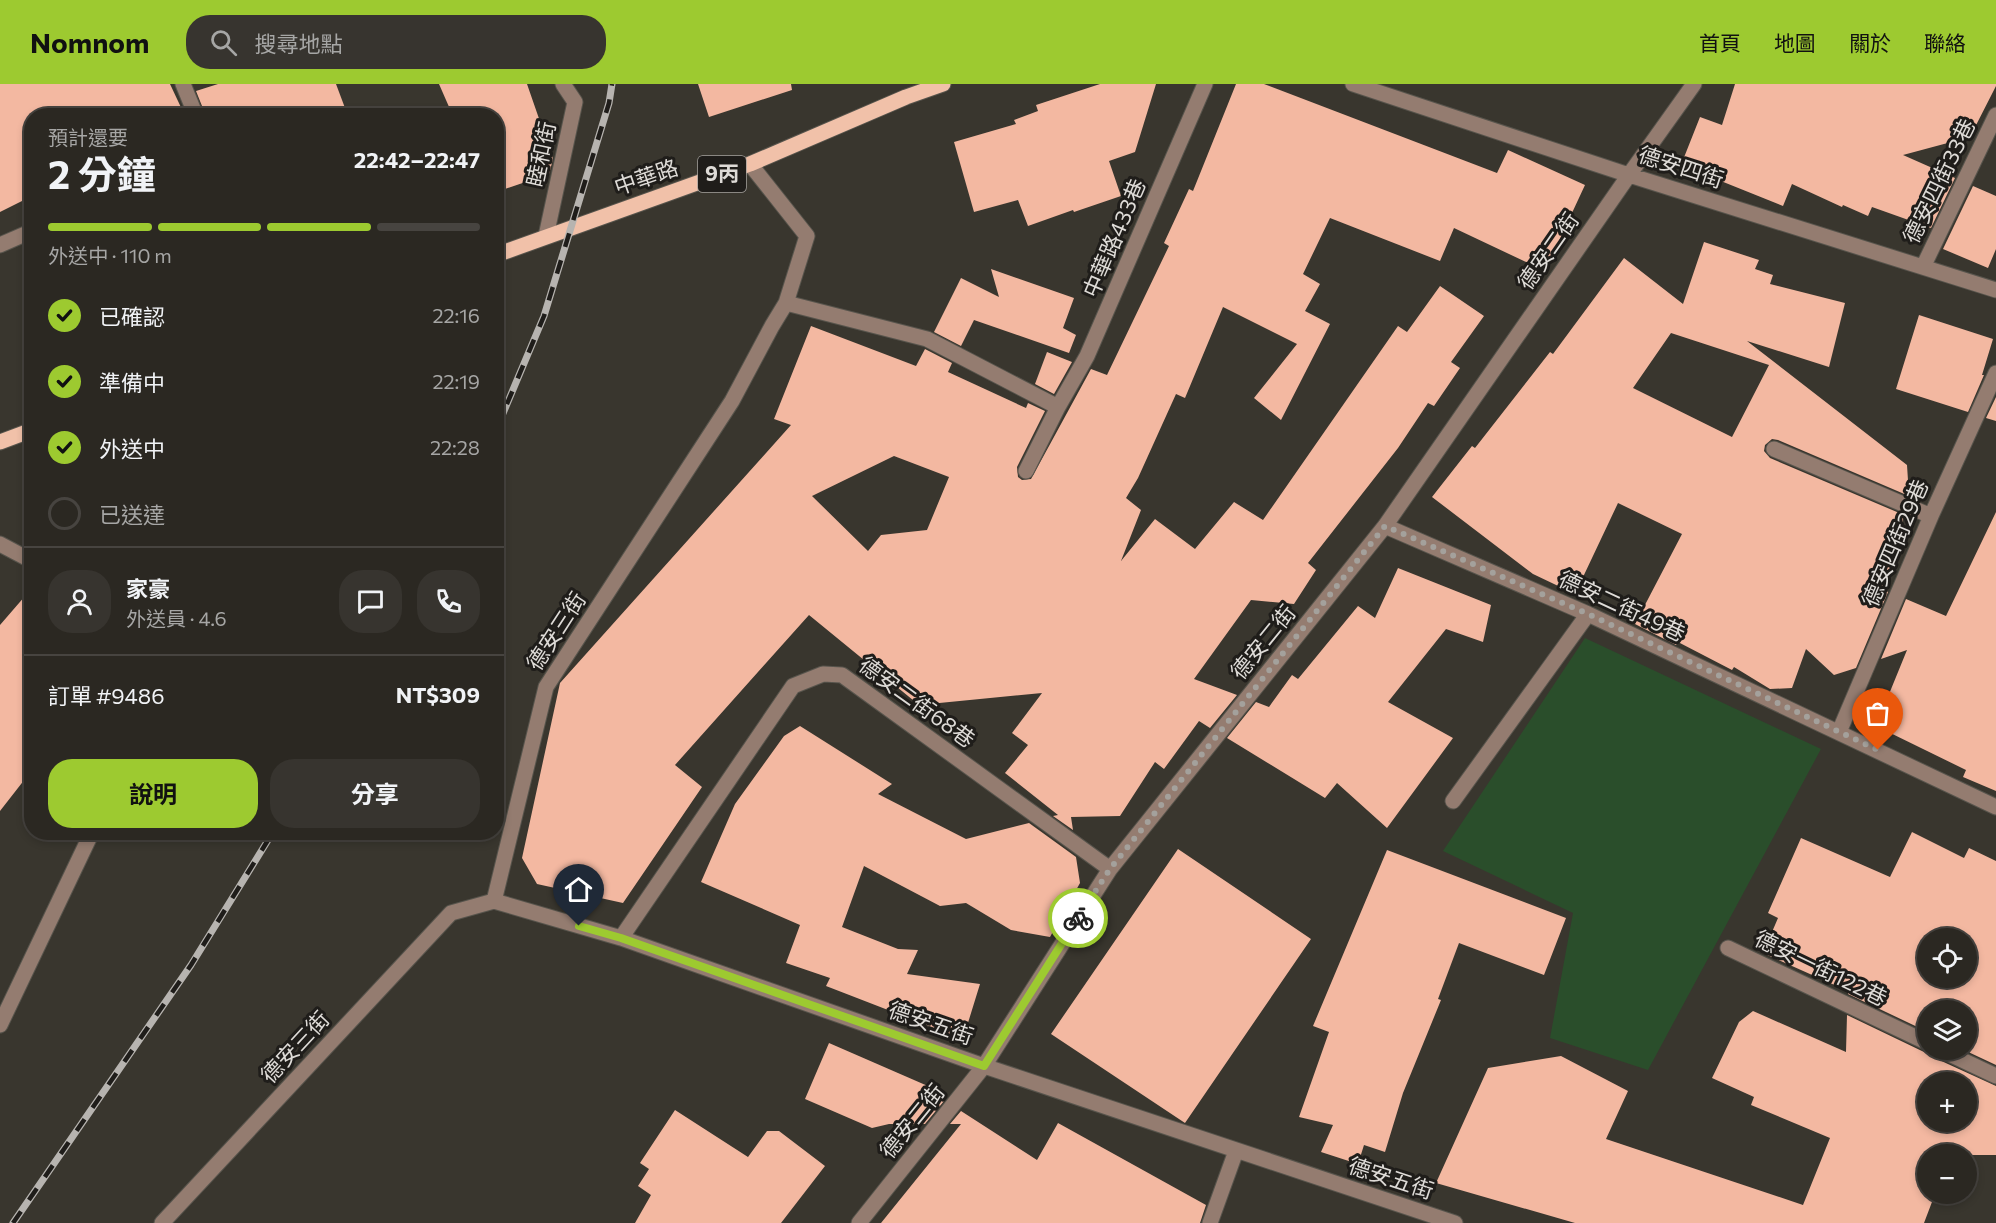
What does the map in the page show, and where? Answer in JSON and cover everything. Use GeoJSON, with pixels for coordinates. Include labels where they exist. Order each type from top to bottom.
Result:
{"type":"FeatureCollection","features":[{"type":"Feature","properties":{"kind":"main road","name":"中華路"},"geometry":{"type":"LineString","coordinates":[[504,252],[750,164],[906,97],[943,84]]}},
{"type":"Feature","properties":{"kind":"main road"},"geometry":{"type":"LineString","coordinates":[[0,442],[24,433]]}},
{"type":"Feature","properties":{"kind":"street"},"geometry":{"type":"LineString","coordinates":[[183,84],[193,108]]}},
{"type":"Feature","properties":{"kind":"street","name":"睦和街"},"geometry":{"type":"LineString","coordinates":[[546,236],[575,102],[563,84]]}},
{"type":"Feature","properties":{"kind":"street"},"geometry":{"type":"LineString","coordinates":[[575,102],[578,84]]}},
{"type":"Feature","properties":{"kind":"street"},"geometry":{"type":"LineString","coordinates":[[906,97],[916,84]]}},
{"type":"Feature","properties":{"kind":"street","name":"中華路433巷"},"geometry":{"type":"LineString","coordinates":[[1026,471],[1087,356],[1205,84]]}},
{"type":"Feature","properties":{"kind":"street","name":"德安四街"},"geometry":{"type":"LineString","coordinates":[[1353,84],[1629,175],[1996,290]]}},
{"type":"Feature","properties":{"kind":"street","name":"德安二街"},"geometry":{"type":"LineString","coordinates":[[859,1223],[984,1066],[1110,869],[1385,526],[1694,84]]}},
{"type":"Feature","properties":{"kind":"street","name":"德安四街33巷"},"geometry":{"type":"LineString","coordinates":[[1923,267],[1996,115]]}},
{"type":"Feature","properties":{"kind":"street","name":"德安三街"},"geometry":{"type":"LineString","coordinates":[[162,1223],[451,913],[494,901],[546,687],[732,401],[786,303],[807,236],[750,164]]}},
{"type":"Feature","properties":{"kind":"street"},"geometry":{"type":"LineString","coordinates":[[0,244],[24,234]]}},
{"type":"Feature","properties":{"kind":"street"},"geometry":{"type":"LineString","coordinates":[[786,303],[927,339],[1058,407]]}},
{"type":"Feature","properties":{"kind":"street","name":"德安四街29巷"},"geometry":{"type":"LineString","coordinates":[[1839,732],[1930,516],[1996,373]]}},
{"type":"Feature","properties":{"kind":"street"},"geometry":{"type":"LineString","coordinates":[[1774,449],[1930,516]]}},
{"type":"Feature","properties":{"kind":"street","name":"德安二街49巷"},"geometry":{"type":"LineString","coordinates":[[1385,526],[1588,614],[1996,807]]}},
{"type":"Feature","properties":{"kind":"street"},"geometry":{"type":"LineString","coordinates":[[0,544],[24,557]]}},
{"type":"Feature","properties":{"kind":"street"},"geometry":{"type":"LineString","coordinates":[[1453,801],[1588,614]]}},
{"type":"Feature","properties":{"kind":"street","name":"德安二街68巷"},"geometry":{"type":"LineString","coordinates":[[621,938],[793,686],[823,674],[842,675],[1110,869]]}},
{"type":"Feature","properties":{"kind":"street"},"geometry":{"type":"LineString","coordinates":[[0,1025],[88,840]]}},
{"type":"Feature","properties":{"kind":"street","name":"德安五街"},"geometry":{"type":"LineString","coordinates":[[494,901],[621,938],[984,1066],[1455,1223]]}},
{"type":"Feature","properties":{"kind":"street","name":"德安一街122巷"},"geometry":{"type":"LineString","coordinates":[[1728,948],[1917,1038]]}},
{"type":"Feature","properties":{"kind":"street"},"geometry":{"type":"LineString","coordinates":[[1962,1060],[1996,1076]]}},
{"type":"Feature","properties":{"kind":"street"},"geometry":{"type":"LineString","coordinates":[[1210,1223],[1236,1151]]}},
{"type":"Feature","properties":{"kind":"green space"},"geometry":{"type":"Polygon","coordinates":[[[1585,638],[1821,749],[1648,1070],[1550,1038],[1573,913],[1443,851],[1585,638]]]}},
{"type":"Feature","properties":{"kind":"building"},"geometry":{"type":"Polygon","coordinates":[[[0,84],[170,84],[181,108],[24,108],[24,200],[0,212],[0,84]]]}},
{"type":"Feature","properties":{"kind":"building"},"geometry":{"type":"Polygon","coordinates":[[[218,84],[336,84],[345,108],[203,108],[196,91],[218,84]]]}},
{"type":"Feature","properties":{"kind":"building"},"geometry":{"type":"Polygon","coordinates":[[[439,84],[527,84],[553,159],[549,174],[504,189],[504,108],[450,108],[439,84]]]}},
{"type":"Feature","properties":{"kind":"building"},"geometry":{"type":"Polygon","coordinates":[[[698,84],[791,84],[792,90],[709,117],[698,84]]]}},
{"type":"Feature","properties":{"kind":"building"},"geometry":{"type":"Polygon","coordinates":[[[1100,84],[1156,84],[1135,152],[1109,161],[1121,196],[1028,226],[1018,200],[974,212],[954,142],[1016,124],[1014,120],[1038,111],[1036,105],[1100,84]]]}},
{"type":"Feature","properties":{"kind":"building"},"geometry":{"type":"Polygon","coordinates":[[[1236,84],[1264,84],[1497,173],[1508,150],[1585,185],[1545,271],[1454,228],[1440,261],[1330,218],[1303,274],[1320,284],[1305,311],[1330,324],[1281,420],[1254,398],[1297,344],[1223,307],[1185,398],[1176,394],[1138,478],[1126,498],[1141,510],[1121,561],[1155,519],[1195,549],[1234,502],[1263,520],[1398,326],[1407,332],[1440,286],[1484,316],[1451,362],[1460,368],[1434,406],[1428,403],[1398,448],[1308,563],[1316,570],[1294,604],[1251,600],[1194,679],[1237,695],[1210,728],[1199,721],[1164,769],[1155,762],[1120,816],[1071,817],[1073,830],[1053,816],[1058,815],[1005,773],[1028,745],[1012,733],[1042,693],[919,705],[809,615],[675,765],[702,787],[623,903],[537,884],[522,858],[560,683],[791,425],[774,419],[811,326],[916,366],[925,349],[952,363],[948,372],[1026,408],[1028,403],[1045,411],[1017,467],[1018,477],[1022,480],[1031,479],[1091,369],[1107,375],[1169,246],[1164,243],[1189,189],[1193,191],[1236,84]],[[894,456],[812,496],[868,551],[881,535],[927,530],[949,477],[894,456]]]}},
{"type":"Feature","properties":{"kind":"building"},"geometry":{"type":"Polygon","coordinates":[[[1735,84],[1996,84],[1996,86],[1970,137],[1903,155],[1955,178],[1931,228],[1872,207],[1868,216],[1792,184],[1783,206],[1681,165],[1700,117],[1722,125],[1735,84]]]}},
{"type":"Feature","properties":{"kind":"building"},"geometry":{"type":"Polygon","coordinates":[[[1973,186],[1996,196],[1996,249],[1988,268],[1943,249],[1973,186]]]}},
{"type":"Feature","properties":{"kind":"building"},"geometry":{"type":"Polygon","coordinates":[[[1704,242],[1759,260],[1755,269],[1773,275],[1770,284],[1845,303],[1829,367],[1747,341],[1907,465],[1909,496],[1778,440],[1772,439],[1765,445],[1764,451],[1770,458],[1904,515],[1885,590],[1888,592],[1856,668],[1834,675],[1806,649],[1792,688],[1770,689],[1734,667],[1732,670],[1678,642],[1676,645],[1635,624],[1682,534],[1618,503],[1575,594],[1533,574],[1432,497],[1472,446],[1475,448],[1550,352],[1553,354],[1624,258],[1683,304],[1704,242]],[[1671,333],[1633,388],[1732,437],[1769,365],[1671,333]]]}},
{"type":"Feature","properties":{"kind":"building"},"geometry":{"type":"Polygon","coordinates":[[[991,269],[1074,298],[1063,328],[1076,335],[1069,353],[974,320],[961,346],[934,332],[961,278],[999,297],[991,269]]]}},
{"type":"Feature","properties":{"kind":"building"},"geometry":{"type":"Polygon","coordinates":[[[1919,315],[1993,339],[1982,375],[1984,375],[1968,412],[1896,389],[1919,315]]]}},
{"type":"Feature","properties":{"kind":"building"},"geometry":{"type":"Polygon","coordinates":[[[1047,352],[1072,362],[1054,394],[1035,384],[1047,352]]]}},
{"type":"Feature","properties":{"kind":"building"},"geometry":{"type":"Polygon","coordinates":[[[1996,397],[1996,421],[1986,418],[1996,397]]]}},
{"type":"Feature","properties":{"kind":"building"},"geometry":{"type":"Polygon","coordinates":[[[1996,512],[1996,791],[1963,777],[1966,770],[1876,726],[1907,650],[1881,659],[1906,599],[1946,616],[1996,512]]]}},
{"type":"Feature","properties":{"kind":"building"},"geometry":{"type":"Polygon","coordinates":[[[1398,568],[1491,605],[1483,642],[1446,629],[1388,702],[1453,738],[1387,828],[1337,783],[1325,798],[1227,738],[1256,702],[1269,707],[1292,675],[1298,679],[1358,606],[1375,618],[1398,568]]]}},
{"type":"Feature","properties":{"kind":"building"},"geometry":{"type":"Polygon","coordinates":[[[24,597],[24,780],[0,811],[0,625],[24,597]]]}},
{"type":"Feature","properties":{"kind":"building"},"geometry":{"type":"Polygon","coordinates":[[[800,726],[892,784],[878,794],[966,839],[1029,823],[1076,857],[1080,883],[1050,937],[1011,930],[966,903],[940,906],[864,866],[842,927],[898,949],[918,950],[907,974],[980,984],[963,1039],[826,986],[830,978],[786,963],[800,925],[701,882],[735,804],[784,736],[800,726]]]}},
{"type":"Feature","properties":{"kind":"building"},"geometry":{"type":"Polygon","coordinates":[[[1912,832],[1964,858],[1969,848],[1996,861],[1996,1065],[1977,1056],[1977,1000],[1917,1000],[1917,1027],[1848,994],[1848,991],[1763,953],[1778,918],[1768,913],[1801,838],[1890,877],[1912,832]]]}},
{"type":"Feature","properties":{"kind":"building"},"geometry":{"type":"Polygon","coordinates":[[[1178,849],[1311,939],[1185,1123],[1051,1034],[1178,849]]]}},
{"type":"Feature","properties":{"kind":"building"},"geometry":{"type":"Polygon","coordinates":[[[1387,850],[1566,918],[1544,975],[1459,943],[1438,999],[1441,1000],[1403,1093],[1385,1152],[1364,1145],[1358,1164],[1321,1152],[1333,1125],[1299,1117],[1329,1032],[1313,1026],[1387,850]]]}},
{"type":"Feature","properties":{"kind":"building"},"geometry":{"type":"Polygon","coordinates":[[[1753,1011],[1846,1052],[1847,1015],[1917,1049],[1917,1060],[1939,1060],[1965,1072],[1917,1072],[1917,1132],[1977,1132],[1977,1077],[1996,1086],[1996,1155],[1977,1155],[1977,1144],[1917,1144],[1917,1204],[1931,1204],[1924,1223],[1575,1223],[1436,1183],[1488,1068],[1561,1056],[1628,1091],[1606,1139],[1803,1205],[1830,1138],[1751,1105],[1754,1097],[1712,1078],[1739,1022],[1753,1011]]]}},
{"type":"Feature","properties":{"kind":"building"},"geometry":{"type":"Polygon","coordinates":[[[829,1043],[937,1090],[935,1095],[944,1101],[925,1124],[889,1124],[872,1128],[805,1099],[829,1043]]]}},
{"type":"Feature","properties":{"kind":"building"},"geometry":{"type":"Polygon","coordinates":[[[675,1110],[748,1157],[767,1131],[779,1131],[825,1166],[781,1223],[635,1223],[651,1195],[638,1186],[649,1169],[640,1163],[675,1110]]]}},
{"type":"Feature","properties":{"kind":"building"},"geometry":{"type":"Polygon","coordinates":[[[961,1111],[1037,1160],[1058,1123],[1206,1205],[1200,1223],[881,1223],[961,1124],[950,1124],[961,1111]]]}},
{"type":"Feature","properties":{"kind":"railway"},"geometry":{"type":"LineString","coordinates":[[504,411],[544,316],[609,103],[612,84]]}},
{"type":"Feature","properties":{"kind":"railway"},"geometry":{"type":"LineString","coordinates":[[13,1223],[191,965],[268,840]]}},
{"type":"Feature","properties":{"kind":"way so far"},"geometry":{"type":"LineString","coordinates":[[1078,918],[1110,869],[1385,526],[1588,614],[1878,750]]}},
{"type":"Feature","properties":{"kind":"route"},"geometry":{"type":"LineString","coordinates":[[579,926],[621,938],[984,1066],[1078,918]]}}]}
